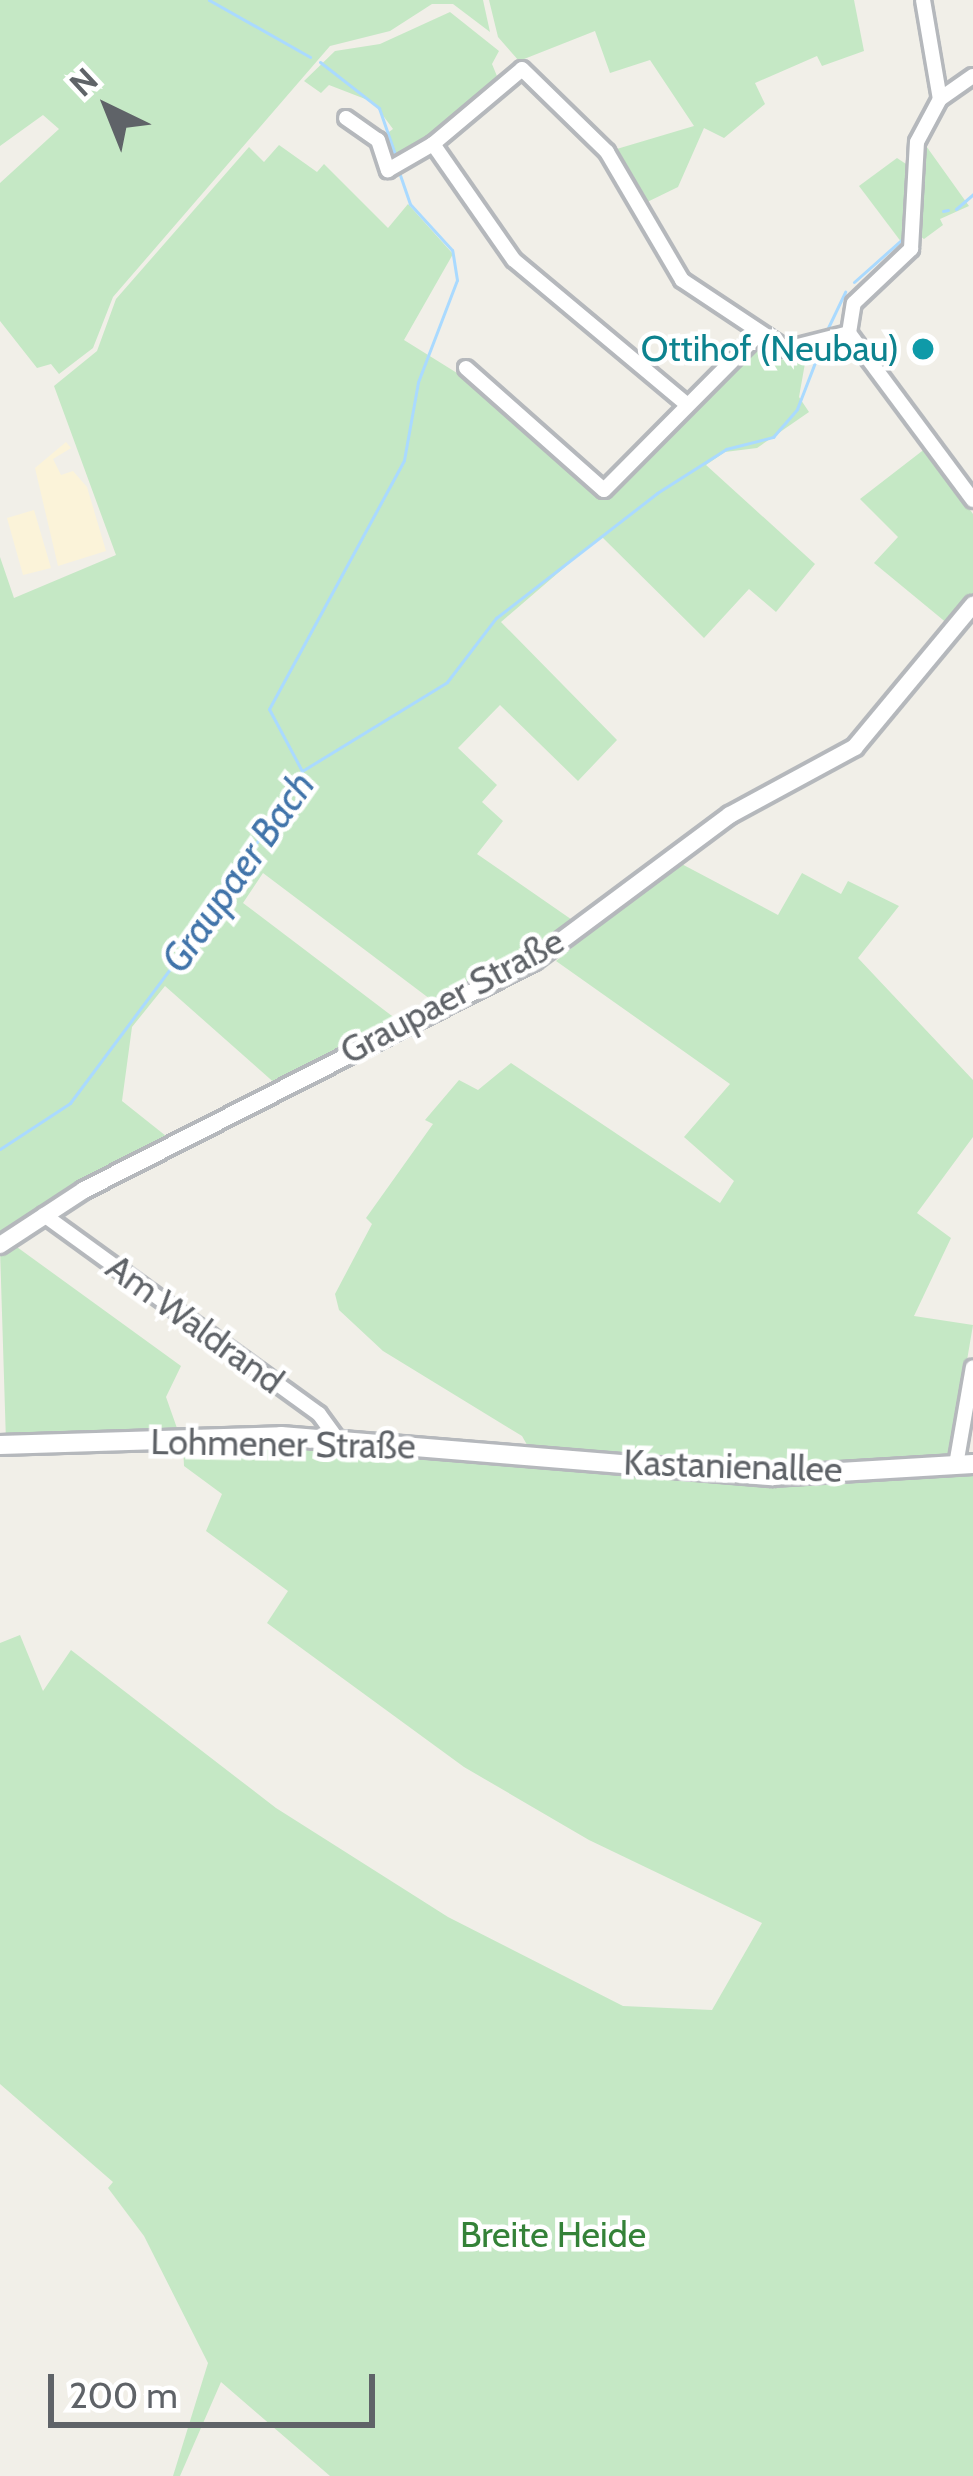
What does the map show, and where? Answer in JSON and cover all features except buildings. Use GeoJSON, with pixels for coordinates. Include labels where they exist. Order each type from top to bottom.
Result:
{"type":"FeatureCollection","features":[{"type":"Feature","properties":{"kind":"main road","name":"Lohmener Straße"},"geometry":{"type":"LineString","coordinates":[[0,1445],[338,1439],[566,1457]]}},
{"type":"Feature","properties":{"kind":"main road","name":"Kastanienallee"},"geometry":{"type":"LineString","coordinates":[[566,1457],[772,1476],[964,1464]]}},
{"type":"Feature","properties":{"kind":"street"},"geometry":{"type":"LineString","coordinates":[[923,0],[940,99]]}},
{"type":"Feature","properties":{"kind":"street"},"geometry":{"type":"LineString","coordinates":[[346,118],[378,140],[388,170],[433,144],[522,69],[607,152],[670,267],[757,336],[796,350],[849,333]]}},
{"type":"Feature","properties":{"kind":"street"},"geometry":{"type":"LineString","coordinates":[[973,76],[940,99],[917,142],[911,249],[854,303],[849,333],[973,500]]}},
{"type":"Feature","properties":{"kind":"street"},"geometry":{"type":"LineString","coordinates":[[433,144],[514,260],[686,404]]}},
{"type":"Feature","properties":{"kind":"street"},"geometry":{"type":"LineString","coordinates":[[466,368],[604,490],[757,336]]}},
{"type":"Feature","properties":{"kind":"street","name":"Graupaer Straße"},"geometry":{"type":"LineString","coordinates":[[0,1246],[44,1215],[533,961],[730,815],[855,747],[973,605]]}},
{"type":"Feature","properties":{"kind":"street","name":"Am Waldrand"},"geometry":{"type":"LineString","coordinates":[[44,1215],[319,1414],[338,1439]]}},
{"type":"Feature","properties":{"kind":"street"},"geometry":{"type":"LineString","coordinates":[[964,1464],[973,1367]]}},
{"type":"Feature","properties":{"kind":"green space"},"geometry":{"type":"Polygon","coordinates":[[[0,0],[483,0],[490,32],[453,4],[432,4],[390,31],[330,46],[113,297],[93,348],[59,374],[51,364],[37,368],[0,321],[0,183],[59,129],[43,115],[0,146],[0,0]]]}},
{"type":"Feature","properties":{"kind":"green space"},"geometry":{"type":"Polygon","coordinates":[[[489,0],[854,0],[864,51],[822,66],[817,56],[755,83],[765,104],[724,138],[704,128],[678,187],[639,206],[610,151],[694,126],[650,60],[610,73],[595,31],[519,61],[498,37],[489,0]]]}},
{"type":"Feature","properties":{"kind":"green space"},"geometry":{"type":"Polygon","coordinates":[[[450,12],[499,51],[492,64],[499,81],[391,163],[382,137],[393,129],[373,102],[329,85],[321,93],[304,81],[335,51],[380,44],[450,12]]]}},
{"type":"Feature","properties":{"kind":"green space"},"geometry":{"type":"Polygon","coordinates":[[[924,143],[969,206],[940,219],[943,225],[924,239],[917,234],[924,143]]]}},
{"type":"Feature","properties":{"kind":"green space"},"geometry":{"type":"Polygon","coordinates":[[[279,145],[317,172],[324,164],[388,228],[408,204],[453,254],[404,340],[457,373],[461,367],[595,492],[605,493],[740,356],[760,346],[783,360],[807,352],[799,397],[809,412],[757,448],[725,452],[706,465],[815,564],[776,612],[749,589],[704,638],[601,536],[501,622],[617,740],[578,781],[500,705],[458,748],[497,785],[482,802],[503,821],[477,854],[578,924],[434,1002],[263,873],[243,903],[396,1019],[278,1086],[165,986],[132,1027],[122,1101],[171,1140],[0,1238],[0,557],[14,598],[116,555],[54,386],[97,351],[116,299],[249,147],[264,162],[279,145]]]}},
{"type":"Feature","properties":{"kind":"green space"},"geometry":{"type":"Polygon","coordinates":[[[897,158],[912,168],[905,247],[859,186],[897,158]]]}},
{"type":"Feature","properties":{"kind":"green space"},"geometry":{"type":"Polygon","coordinates":[[[926,448],[973,514],[973,600],[948,624],[874,563],[898,537],[860,499],[926,448]]]}},
{"type":"Feature","properties":{"kind":"green space"},"geometry":{"type":"Polygon","coordinates":[[[676,861],[778,915],[802,873],[841,894],[848,881],[899,906],[858,958],[973,1080],[973,1137],[917,1213],[951,1238],[914,1316],[973,1325],[950,1460],[771,1470],[530,1450],[522,1436],[383,1351],[339,1310],[335,1294],[372,1224],[366,1218],[433,1124],[425,1120],[459,1080],[478,1090],[511,1063],[720,1203],[734,1181],[684,1137],[730,1084],[556,961],[676,861]]]}},
{"type":"Feature","properties":{"kind":"green space"},"geometry":{"type":"Polygon","coordinates":[[[10,1242],[181,1366],[166,1397],[178,1431],[6,1442],[0,1249],[10,1242]]]}},
{"type":"Feature","properties":{"kind":"green space","name":"Breite Heide"},"geometry":{"type":"Polygon","coordinates":[[[279,1441],[772,1480],[973,1470],[973,2476],[330,2476],[221,2382],[180,2476],[173,2476],[208,2363],[144,2236],[108,2188],[113,2182],[0,2084],[0,1643],[20,1635],[43,1691],[71,1650],[276,1808],[448,1917],[623,2006],[712,2010],[762,1923],[589,1840],[464,1767],[267,1623],[288,1591],[206,1531],[222,1494],[184,1466],[183,1445],[279,1441]]]}},
{"type":"Feature","properties":{"kind":"sand"},"geometry":{"type":"Polygon","coordinates":[[[66,442],[71,448],[53,459],[61,475],[73,471],[87,487],[106,551],[58,566],[35,468],[66,442]]]}},
{"type":"Feature","properties":{"kind":"sand"},"geometry":{"type":"Polygon","coordinates":[[[34,510],[51,568],[23,575],[7,518],[34,510]]]}},
{"type":"Feature","properties":{"kind":"waterway"},"geometry":{"type":"LineString","coordinates":[[209,0],[310,57]]}},
{"type":"Feature","properties":{"kind":"waterway"},"geometry":{"type":"LineString","coordinates":[[320,62],[379,108],[397,160]]}},
{"type":"Feature","properties":{"kind":"waterway"},"geometry":{"type":"LineString","coordinates":[[302,771],[269,709],[404,460],[418,382],[457,280],[452,250],[410,204],[398,169]]}},
{"type":"Feature","properties":{"kind":"waterway","name":"Graupaer Bach"},"geometry":{"type":"LineString","coordinates":[[956,209],[973,194]]}},
{"type":"Feature","properties":{"kind":"waterway","name":"Graupaer Bach"},"geometry":{"type":"LineString","coordinates":[[943,211],[948,210]]}},
{"type":"Feature","properties":{"kind":"waterway"},"geometry":{"type":"LineString","coordinates":[[854,282],[907,235]]}},
{"type":"Feature","properties":{"kind":"waterway","name":"Graupaer Bach"},"geometry":{"type":"LineString","coordinates":[[825,334],[845,292]]}},
{"type":"Feature","properties":{"kind":"waterway","name":"Graupaer Bach"},"geometry":{"type":"LineString","coordinates":[[0,1149],[70,1103],[214,910],[302,771],[447,682],[496,618],[657,493],[726,449],[773,437],[797,409],[819,352]]}},
{"type":"Feature","properties":{"kind":"place","name":"Ottihof (Neubau)"},"geometry":{"type":"Point","coordinates":[923,349]}}]}
